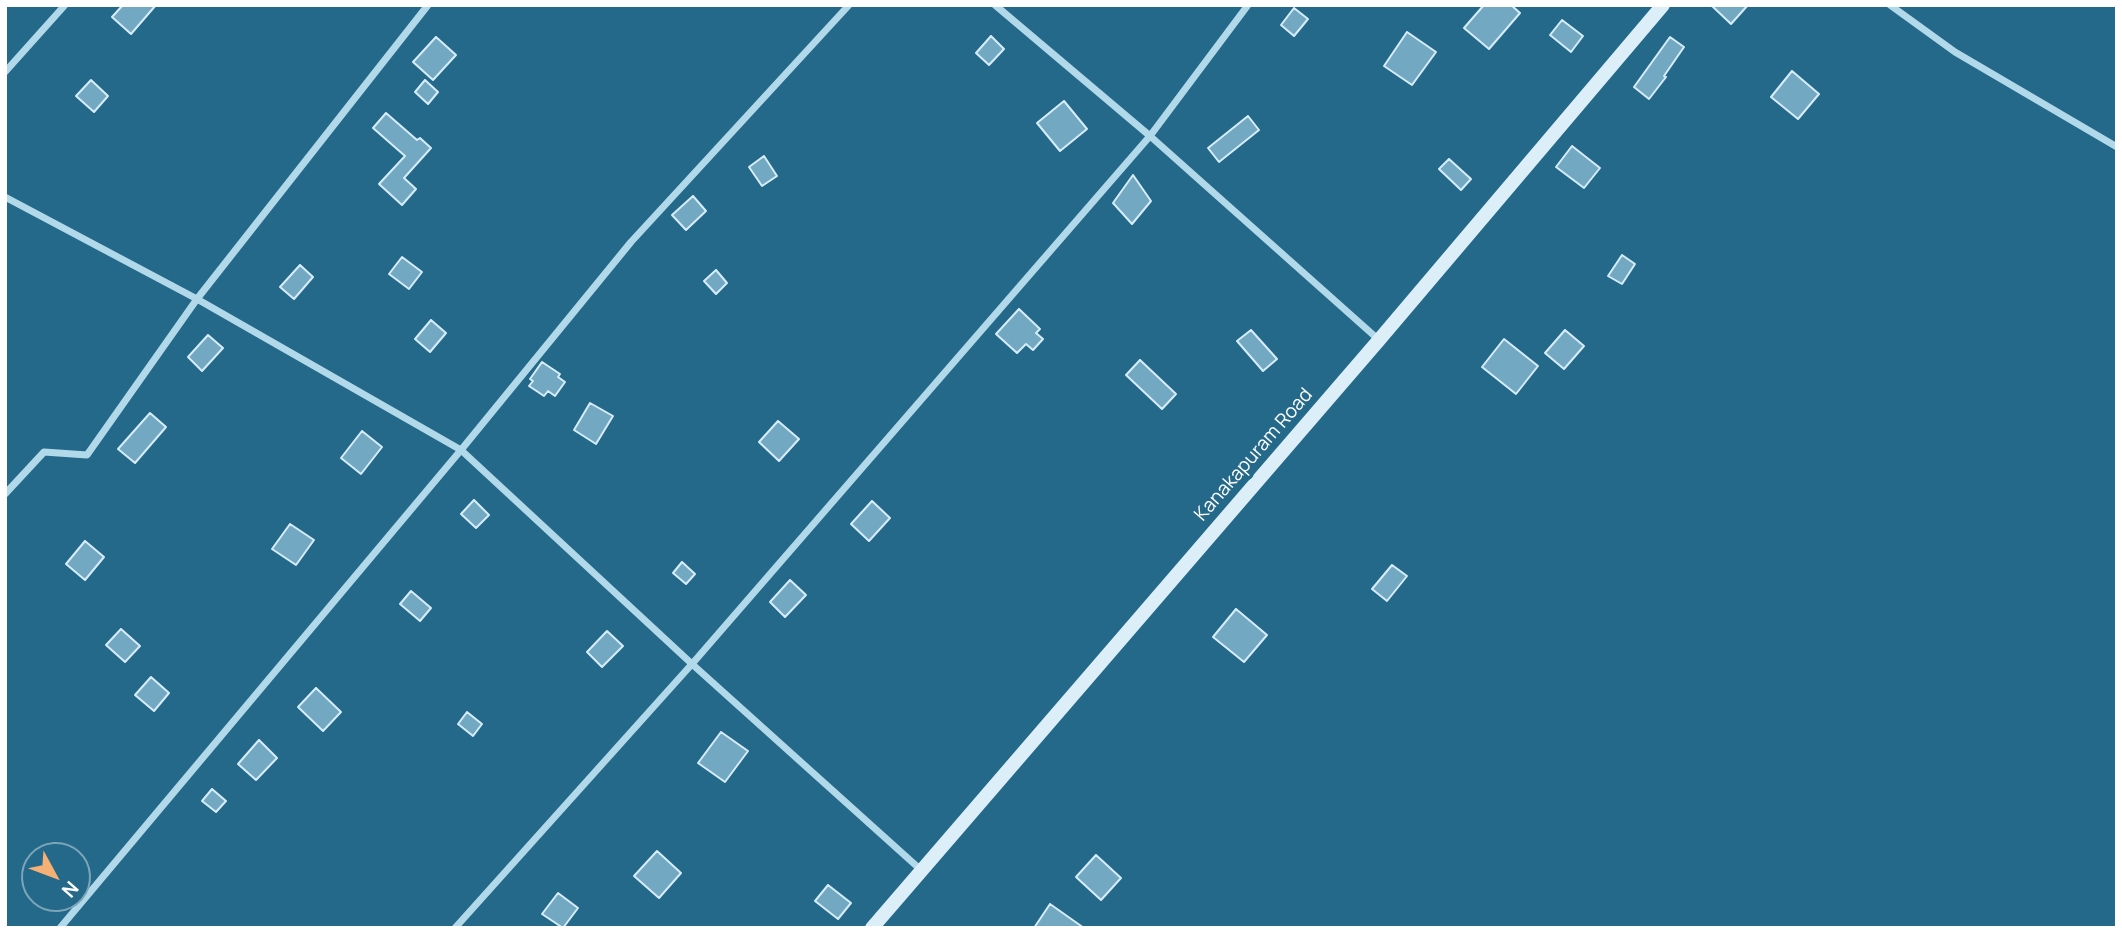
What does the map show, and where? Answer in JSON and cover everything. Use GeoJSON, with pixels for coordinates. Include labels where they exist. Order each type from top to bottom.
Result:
{"type":"FeatureCollection","features":[{"type":"Feature","properties":{"kind":"street"},"geometry":{"type":"LineString","coordinates":[[5,72],[65,5]]}},
{"type":"Feature","properties":{"kind":"street"},"geometry":{"type":"LineString","coordinates":[[5,494],[44,452],[87,455],[197,299],[428,5]]}},
{"type":"Feature","properties":{"kind":"street"},"geometry":{"type":"LineString","coordinates":[[60,928],[461,450],[631,242],[849,5]]}},
{"type":"Feature","properties":{"kind":"street"},"geometry":{"type":"LineString","coordinates":[[995,5],[1150,135],[1379,340]]}},
{"type":"Feature","properties":{"kind":"street"},"geometry":{"type":"LineString","coordinates":[[455,928],[692,664],[1150,135],[1248,5]]}},
{"type":"Feature","properties":{"kind":"street","name":"Kanakapuram Road"},"geometry":{"type":"LineString","coordinates":[[872,928],[1379,340],[1663,5]]}},
{"type":"Feature","properties":{"kind":"street"},"geometry":{"type":"LineString","coordinates":[[1890,5],[1955,52],[2117,147]]}},
{"type":"Feature","properties":{"kind":"street"},"geometry":{"type":"LineString","coordinates":[[5,197],[197,299],[461,450],[692,664],[921,870]]}},
{"type":"Feature","properties":{"kind":"building"},"geometry":{"type":"Polygon","coordinates":[[[123,5],[156,5],[131,34],[112,17],[123,5]]]}},
{"type":"Feature","properties":{"kind":"building"},"geometry":{"type":"Polygon","coordinates":[[[1484,5],[1511,5],[1520,13],[1489,49],[1464,28],[1484,5]]]}},
{"type":"Feature","properties":{"kind":"building"},"geometry":{"type":"Polygon","coordinates":[[[1711,5],[1748,5],[1731,24],[1711,5]]]}},
{"type":"Feature","properties":{"kind":"building"},"geometry":{"type":"Polygon","coordinates":[[[1294,8],[1308,19],[1294,36],[1281,25],[1294,8]]]}},
{"type":"Feature","properties":{"kind":"building"},"geometry":{"type":"Polygon","coordinates":[[[1562,20],[1583,36],[1571,52],[1550,35],[1562,20]]]}},
{"type":"Feature","properties":{"kind":"building"},"geometry":{"type":"Polygon","coordinates":[[[1407,32],[1436,52],[1412,85],[1384,66],[1407,32]]]}},
{"type":"Feature","properties":{"kind":"building"},"geometry":{"type":"Polygon","coordinates":[[[991,36],[1004,49],[989,65],[976,53],[991,36]]]}},
{"type":"Feature","properties":{"kind":"building"},"geometry":{"type":"Polygon","coordinates":[[[436,37],[456,55],[433,80],[413,62],[436,37]]]}},
{"type":"Feature","properties":{"kind":"building"},"geometry":{"type":"Polygon","coordinates":[[[1670,37],[1684,47],[1649,99],[1634,87],[1670,37]]]}},
{"type":"Feature","properties":{"kind":"building"},"geometry":{"type":"Polygon","coordinates":[[[1792,71],[1819,94],[1798,119],[1771,97],[1792,71]]]}},
{"type":"Feature","properties":{"kind":"building"},"geometry":{"type":"Polygon","coordinates":[[[91,80],[108,96],[94,112],[76,96],[91,80]]]}},
{"type":"Feature","properties":{"kind":"building"},"geometry":{"type":"Polygon","coordinates":[[[425,80],[438,92],[428,104],[415,92],[425,80]]]}},
{"type":"Feature","properties":{"kind":"building"},"geometry":{"type":"Polygon","coordinates":[[[1064,101],[1087,129],[1060,151],[1037,123],[1064,101]]]}},
{"type":"Feature","properties":{"kind":"building"},"geometry":{"type":"Polygon","coordinates":[[[386,113],[417,140],[420,138],[431,148],[404,178],[416,189],[402,205],[379,184],[405,156],[373,128],[386,113]]]}},
{"type":"Feature","properties":{"kind":"building"},"geometry":{"type":"Polygon","coordinates":[[[1248,116],[1259,130],[1219,162],[1208,148],[1248,116]]]}},
{"type":"Feature","properties":{"kind":"building"},"geometry":{"type":"Polygon","coordinates":[[[1572,146],[1600,168],[1584,188],[1556,167],[1572,146]]]}},
{"type":"Feature","properties":{"kind":"building"},"geometry":{"type":"Polygon","coordinates":[[[764,156],[777,176],[762,186],[749,167],[764,156]]]}},
{"type":"Feature","properties":{"kind":"building"},"geometry":{"type":"Polygon","coordinates":[[[1449,159],[1471,179],[1461,190],[1439,169],[1449,159]]]}},
{"type":"Feature","properties":{"kind":"building"},"geometry":{"type":"Polygon","coordinates":[[[1133,175],[1151,201],[1132,224],[1113,203],[1133,175]]]}},
{"type":"Feature","properties":{"kind":"building"},"geometry":{"type":"Polygon","coordinates":[[[693,196],[706,211],[686,230],[672,215],[693,196]]]}},
{"type":"Feature","properties":{"kind":"building"},"geometry":{"type":"Polygon","coordinates":[[[1622,255],[1635,264],[1622,284],[1608,276],[1622,255]]]}},
{"type":"Feature","properties":{"kind":"building"},"geometry":{"type":"Polygon","coordinates":[[[402,257],[422,272],[409,289],[389,274],[402,257]]]}},
{"type":"Feature","properties":{"kind":"building"},"geometry":{"type":"Polygon","coordinates":[[[300,265],[313,277],[294,299],[280,287],[300,265]]]}},
{"type":"Feature","properties":{"kind":"building"},"geometry":{"type":"Polygon","coordinates":[[[716,270],[727,283],[716,294],[704,281],[716,270]]]}},
{"type":"Feature","properties":{"kind":"building"},"geometry":{"type":"Polygon","coordinates":[[[1019,309],[1040,329],[1036,333],[1043,339],[1033,350],[1026,344],[1017,353],[996,334],[1019,309]]]}},
{"type":"Feature","properties":{"kind":"building"},"geometry":{"type":"Polygon","coordinates":[[[431,320],[446,333],[430,352],[415,339],[431,320]]]}},
{"type":"Feature","properties":{"kind":"building"},"geometry":{"type":"Polygon","coordinates":[[[1251,330],[1277,359],[1263,371],[1237,341],[1251,330]]]}},
{"type":"Feature","properties":{"kind":"building"},"geometry":{"type":"Polygon","coordinates":[[[1565,330],[1584,346],[1564,369],[1545,353],[1565,330]]]}},
{"type":"Feature","properties":{"kind":"building"},"geometry":{"type":"Polygon","coordinates":[[[208,335],[223,348],[202,371],[188,357],[208,335]]]}},
{"type":"Feature","properties":{"kind":"building"},"geometry":{"type":"Polygon","coordinates":[[[1504,339],[1538,366],[1516,394],[1482,367],[1504,339]]]}},
{"type":"Feature","properties":{"kind":"building"},"geometry":{"type":"Polygon","coordinates":[[[1140,360],[1176,394],[1162,409],[1126,375],[1140,360]]]}},
{"type":"Feature","properties":{"kind":"building"},"geometry":{"type":"Polygon","coordinates":[[[542,362],[560,374],[558,377],[565,382],[555,396],[548,391],[544,396],[529,386],[533,381],[530,379],[542,362]]]}},
{"type":"Feature","properties":{"kind":"building"},"geometry":{"type":"Polygon","coordinates":[[[590,403],[613,416],[596,444],[574,430],[590,403]]]}},
{"type":"Feature","properties":{"kind":"building"},"geometry":{"type":"Polygon","coordinates":[[[150,413],[166,427],[135,463],[118,449],[150,413]]]}},
{"type":"Feature","properties":{"kind":"building"},"geometry":{"type":"Polygon","coordinates":[[[778,421],[799,439],[779,461],[759,442],[778,421]]]}},
{"type":"Feature","properties":{"kind":"building"},"geometry":{"type":"Polygon","coordinates":[[[362,431],[382,447],[361,474],[341,458],[362,431]]]}},
{"type":"Feature","properties":{"kind":"building"},"geometry":{"type":"Polygon","coordinates":[[[474,500],[489,515],[476,528],[461,514],[474,500]]]}},
{"type":"Feature","properties":{"kind":"building"},"geometry":{"type":"Polygon","coordinates":[[[872,501],[890,518],[869,541],[851,524],[872,501]]]}},
{"type":"Feature","properties":{"kind":"building"},"geometry":{"type":"Polygon","coordinates":[[[290,524],[314,540],[296,565],[272,549],[290,524]]]}},
{"type":"Feature","properties":{"kind":"building"},"geometry":{"type":"Polygon","coordinates":[[[85,541],[104,557],[85,580],[66,564],[85,541]]]}},
{"type":"Feature","properties":{"kind":"building"},"geometry":{"type":"Polygon","coordinates":[[[682,562],[695,574],[686,584],[673,573],[682,562]]]}},
{"type":"Feature","properties":{"kind":"building"},"geometry":{"type":"Polygon","coordinates":[[[1392,565],[1407,576],[1387,601],[1372,589],[1392,565]]]}},
{"type":"Feature","properties":{"kind":"building"},"geometry":{"type":"Polygon","coordinates":[[[790,580],[806,595],[785,617],[770,602],[790,580]]]}},
{"type":"Feature","properties":{"kind":"building"},"geometry":{"type":"Polygon","coordinates":[[[411,591],[431,608],[420,621],[400,604],[411,591]]]}},
{"type":"Feature","properties":{"kind":"building"},"geometry":{"type":"Polygon","coordinates":[[[1236,609],[1267,635],[1244,662],[1213,637],[1236,609]]]}},
{"type":"Feature","properties":{"kind":"building"},"geometry":{"type":"Polygon","coordinates":[[[121,629],[140,646],[125,662],[106,645],[121,629]]]}},
{"type":"Feature","properties":{"kind":"building"},"geometry":{"type":"Polygon","coordinates":[[[607,631],[623,646],[602,667],[587,652],[607,631]]]}},
{"type":"Feature","properties":{"kind":"building"},"geometry":{"type":"Polygon","coordinates":[[[151,677],[169,693],[154,711],[135,695],[151,677]]]}},
{"type":"Feature","properties":{"kind":"building"},"geometry":{"type":"Polygon","coordinates":[[[316,688],[341,712],[323,731],[298,707],[316,688]]]}},
{"type":"Feature","properties":{"kind":"building"},"geometry":{"type":"Polygon","coordinates":[[[467,712],[482,724],[473,736],[458,724],[467,712]]]}},
{"type":"Feature","properties":{"kind":"building"},"geometry":{"type":"Polygon","coordinates":[[[721,732],[748,751],[725,782],[698,763],[721,732]]]}},
{"type":"Feature","properties":{"kind":"building"},"geometry":{"type":"Polygon","coordinates":[[[259,740],[277,758],[256,780],[238,764],[259,740]]]}},
{"type":"Feature","properties":{"kind":"building"},"geometry":{"type":"Polygon","coordinates":[[[212,789],[226,801],[216,812],[202,801],[212,789]]]}},
{"type":"Feature","properties":{"kind":"building"},"geometry":{"type":"Polygon","coordinates":[[[657,851],[681,873],[659,898],[634,876],[657,851]]]}},
{"type":"Feature","properties":{"kind":"building"},"geometry":{"type":"Polygon","coordinates":[[[1096,855],[1121,878],[1101,900],[1076,877],[1096,855]]]}},
{"type":"Feature","properties":{"kind":"building"},"geometry":{"type":"Polygon","coordinates":[[[828,885],[851,903],[838,919],[815,901],[828,885]]]}},
{"type":"Feature","properties":{"kind":"building"},"geometry":{"type":"Polygon","coordinates":[[[558,893],[578,908],[563,928],[542,914],[558,893]]]}},
{"type":"Feature","properties":{"kind":"building"},"geometry":{"type":"Polygon","coordinates":[[[1050,904],[1084,928],[1034,928],[1050,904]]]}}]}
